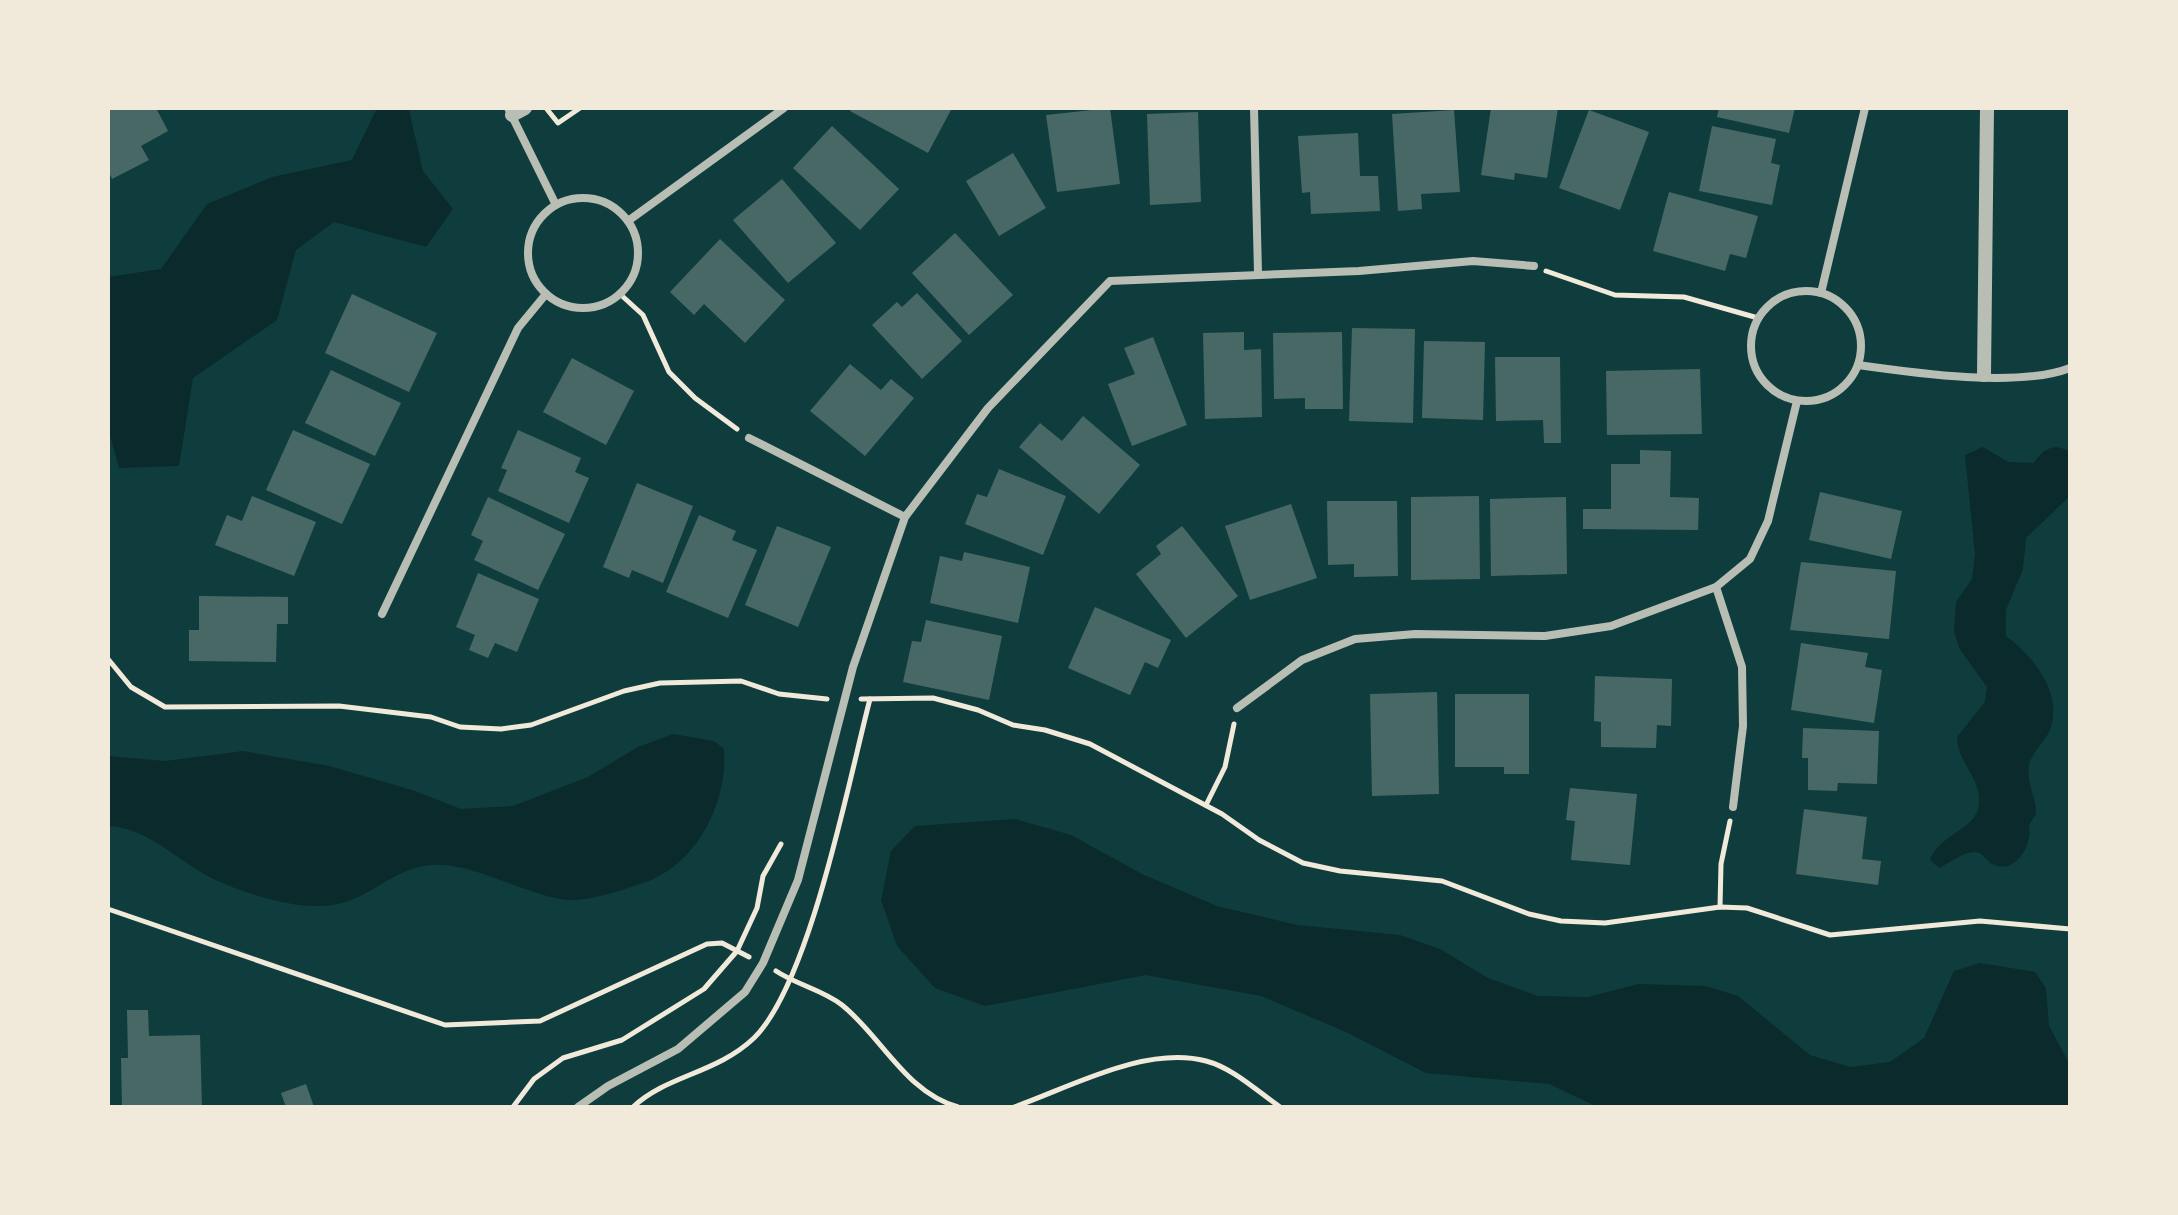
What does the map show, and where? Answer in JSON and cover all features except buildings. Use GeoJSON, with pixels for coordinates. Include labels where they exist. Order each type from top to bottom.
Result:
{"type":"FeatureCollection","features":[{"type":"Feature","properties":{"kind":"street"},"geometry":{"type":"LineString","coordinates":[[628,221],[784,108]]}},
{"type":"Feature","properties":{"kind":"street"},"geometry":{"type":"LineString","coordinates":[[1254,108],[1258,273]]}},
{"type":"Feature","properties":{"kind":"street"},"geometry":{"type":"LineString","coordinates":[[1821,293],[1865,108]]}},
{"type":"Feature","properties":{"kind":"street"},"geometry":{"type":"LineString","coordinates":[[1984,375],[1987,108]]}},
{"type":"Feature","properties":{"kind":"street"},"geometry":{"type":"LineString","coordinates":[[515,110],[556,205]]}},
{"type":"Feature","properties":{"kind":"street"},"geometry":{"type":"LineString","coordinates":[[574,198],[596,199],[619,211],[628,221],[639,254],[634,275],[620,294],[602,305],[582,308],[563,304],[546,294],[534,279],[528,260],[529,240],[537,221],[556,205],[574,198]]}},
{"type":"Feature","properties":{"kind":"street"},"geometry":{"type":"LineString","coordinates":[[578,1107],[608,1086],[678,1049],[745,992],[763,963],[798,880],[879,586],[905,517],[988,408],[1110,281],[1359,271],[1473,261],[1534,266]]}},
{"type":"Feature","properties":{"kind":"street"},"geometry":{"type":"LineString","coordinates":[[1800,291],[1821,293],[1843,304],[1856,324],[1862,345],[1858,365],[1846,385],[1827,397],[1797,401],[1769,388],[1756,371],[1750,351],[1758,318],[1782,296],[1800,291]]}},
{"type":"Feature","properties":{"kind":"street"},"geometry":{"type":"LineString","coordinates":[[382,614],[518,328],[546,294]]}},
{"type":"Feature","properties":{"kind":"street"},"geometry":{"type":"LineString","coordinates":[[1858,365],[1917,373],[2048,377],[2070,368]]}},
{"type":"Feature","properties":{"kind":"street"},"geometry":{"type":"LineString","coordinates":[[1237,708],[1302,660],[1355,639],[1415,634],[1545,636],[1611,626],[1716,587],[1750,559],[1768,521],[1797,401]]}},
{"type":"Feature","properties":{"kind":"street"},"geometry":{"type":"LineString","coordinates":[[749,438],[905,517]]}},
{"type":"Feature","properties":{"kind":"street"},"geometry":{"type":"LineString","coordinates":[[1716,587],[1742,667],[1743,726],[1733,807]]}},
{"type":"Feature","properties":{"kind":"path"},"geometry":{"type":"LineString","coordinates":[[546,108],[558,123],[580,108]]}},
{"type":"Feature","properties":{"kind":"path"},"geometry":{"type":"LineString","coordinates":[[1534,266],[1615,295],[1684,297],[1758,318]]}},
{"type":"Feature","properties":{"kind":"path"},"geometry":{"type":"LineString","coordinates":[[620,294],[643,315],[669,372],[695,398],[749,438]]}},
{"type":"Feature","properties":{"kind":"path"},"geometry":{"type":"LineString","coordinates":[[108,659],[131,687],[165,707],[339,706],[418,715],[460,727],[501,729],[531,725],[624,691],[660,683],[741,681],[779,694],[846,699],[933,698],[978,710],[1013,725],[1045,730],[1090,744],[1206,805],[1259,840],[1303,863],[1340,871],[1442,881],[1529,914],[1561,921],[1605,923],[1720,907],[1747,908],[1830,935],[1980,921],[2070,929]]}},
{"type":"Feature","properties":{"kind":"path"},"geometry":{"type":"LineString","coordinates":[[1206,805],[1225,767],[1237,708]]}},
{"type":"Feature","properties":{"kind":"path"},"geometry":{"type":"LineString","coordinates":[[1720,907],[1721,864],[1733,807]]}},
{"type":"Feature","properties":{"kind":"path"},"geometry":{"type":"LineString","coordinates":[[513,1107],[534,1079],[563,1058],[622,1040],[704,989],[737,951],[757,908],[763,876],[781,844]]}},
{"type":"Feature","properties":{"kind":"path"},"geometry":{"type":"LineString","coordinates":[[108,909],[445,1025],[540,1021],[707,944],[722,943],[789,980],[839,1002],[906,1074],[933,1095],[958,1107]]}},
{"type":"Feature","properties":{"kind":"path"},"geometry":{"type":"LineString","coordinates":[[1014,1107],[1065,1085],[1114,1070],[1151,1061],[1187,1058],[1224,1069],[1280,1107]]}},
{"type":"Feature","properties":{"kind":"water"},"geometry":{"type":"Polygon","coordinates":[[[377,108],[409,110],[423,171],[453,209],[426,247],[334,222],[296,250],[277,320],[193,378],[179,466],[119,468],[108,428],[108,277],[161,269],[207,204],[272,177],[352,160],[377,108]]]}},
{"type":"Feature","properties":{"kind":"water"},"geometry":{"type":"Polygon","coordinates":[[[1983,447],[2008,462],[2034,463],[2041,454],[2054,447],[2070,452],[2070,496],[2026,538],[2023,569],[2006,610],[2006,636],[2026,653],[2042,675],[2052,700],[2053,713],[2049,732],[2029,765],[2036,814],[2029,825],[2030,832],[2022,855],[2010,865],[2002,867],[1991,864],[1980,854],[1970,852],[1939,868],[1930,860],[1935,851],[1972,820],[1979,804],[1977,786],[1961,754],[1957,737],[1985,702],[1987,687],[1959,648],[1954,631],[1956,602],[1972,579],[1975,554],[1965,455],[1983,447]]]}},
{"type":"Feature","properties":{"kind":"water"},"geometry":{"type":"Polygon","coordinates":[[[673,734],[714,741],[724,749],[722,785],[710,821],[688,853],[659,876],[584,899],[560,899],[478,872],[432,865],[405,872],[339,904],[298,905],[255,895],[226,884],[199,871],[145,836],[108,826],[108,756],[165,761],[243,751],[329,766],[412,790],[461,809],[513,806],[588,777],[638,747],[673,734]]]}},
{"type":"Feature","properties":{"kind":"water"},"geometry":{"type":"Polygon","coordinates":[[[1015,819],[1071,835],[1142,874],[1217,906],[1297,925],[1400,935],[1440,949],[1488,978],[1538,996],[1588,997],[1638,984],[1706,986],[1738,996],[1810,1055],[1850,1067],[1890,1062],[1924,1038],[1954,971],[1980,963],[2035,972],[2046,988],[2049,1026],[2070,1065],[2070,1107],[1598,1107],[1549,1084],[1426,1073],[1346,1032],[1261,996],[1146,975],[985,1006],[935,988],[897,946],[881,900],[891,851],[915,826],[1015,819]]]}}]}
